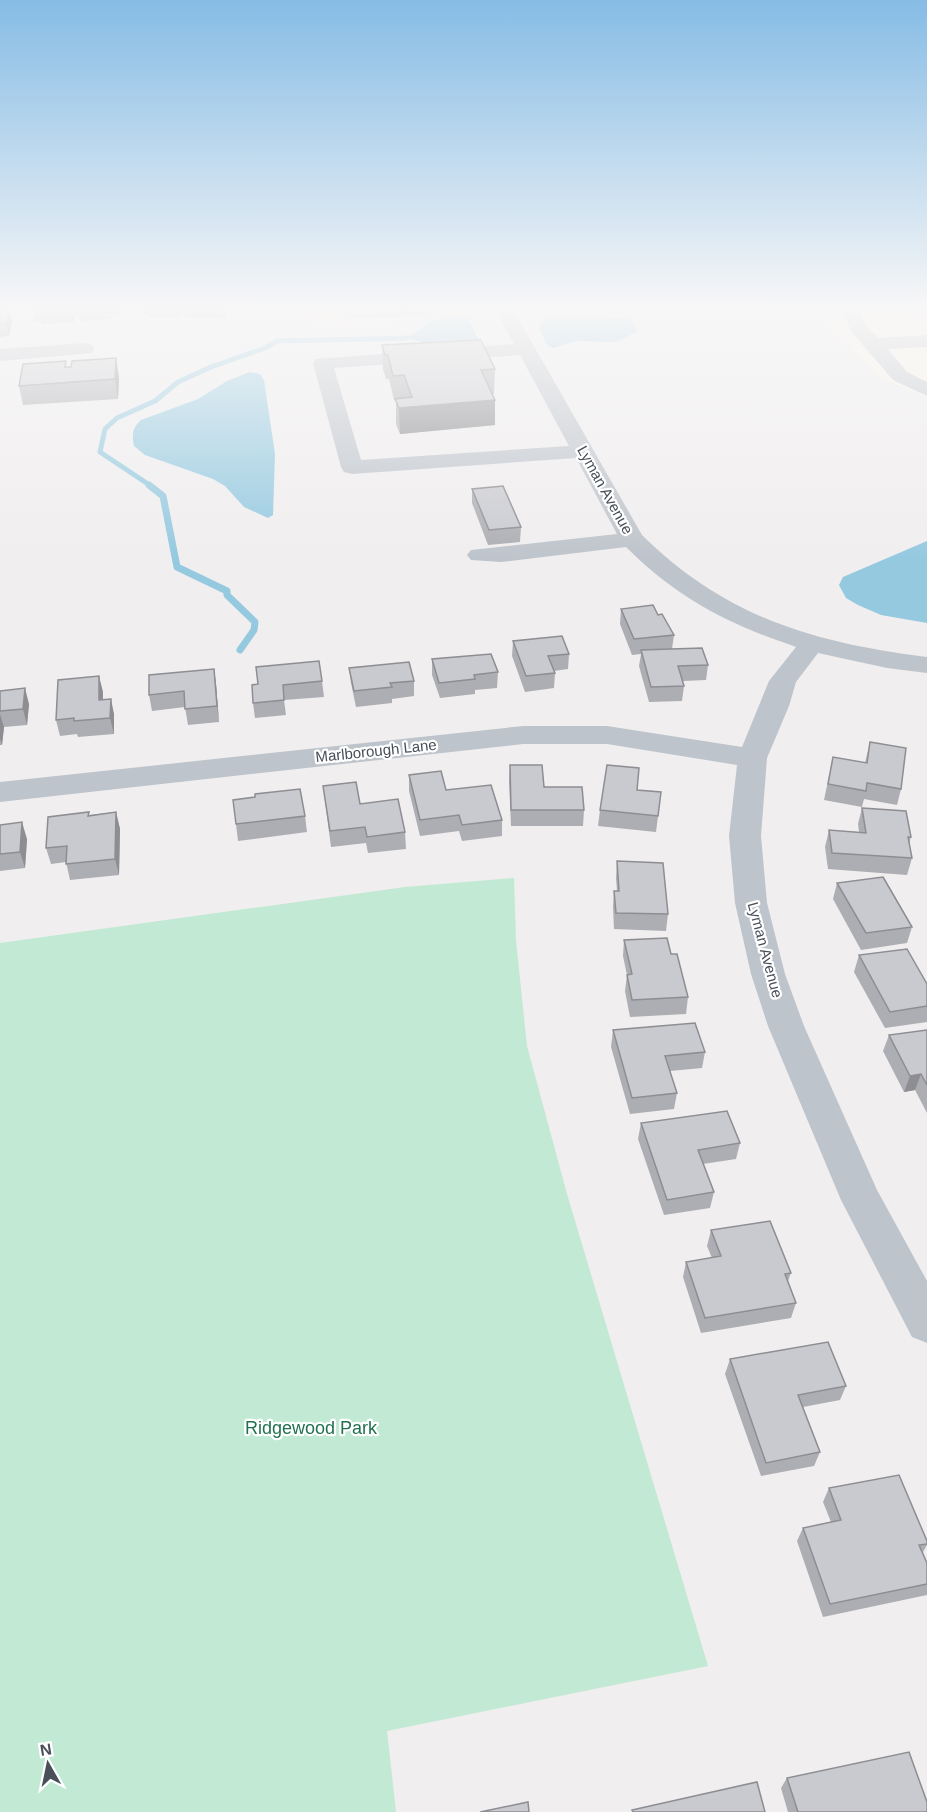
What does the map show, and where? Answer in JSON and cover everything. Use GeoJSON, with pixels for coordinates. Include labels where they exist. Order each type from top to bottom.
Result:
{"type":"FeatureCollection","features":[{"type":"Feature","properties":{"kind":"street"},"geometry":{"type":"LineString","coordinates":[[331,391],[352,467],[583,451]]}},
{"type":"Feature","properties":{"kind":"street","name":"Lyman Avenue"},"geometry":{"type":"LineString","coordinates":[[549,391],[632,539],[661,570],[727,611],[778,633],[812,644],[783,681],[775,706],[752,758],[745,836],[746,865],[755,924],[768,974],[786,1026],[832,1136],[861,1200],[927,1323]]}},
{"type":"Feature","properties":{"kind":"street"},"geometry":{"type":"LineString","coordinates":[[479,555],[501,555],[632,539]]}},
{"type":"Feature","properties":{"kind":"street"},"geometry":{"type":"LineString","coordinates":[[812,644],[870,657],[927,665]]}},
{"type":"Feature","properties":{"kind":"street","name":"Marlborough Lane"},"geometry":{"type":"LineString","coordinates":[[0,792],[523,735],[607,735],[752,758]]}},
{"type":"Feature","properties":{"kind":"shaded area"},"geometry":{"type":"Polygon","coordinates":[[[910,391],[927,391],[927,398],[910,391]]]}},
{"type":"Feature","properties":{"kind":"green space","name":"Ridgewood Park"},"geometry":{"type":"Polygon","coordinates":[[[514,878],[516,941],[527,1046],[567,1194],[708,1666],[387,1731],[396,1812],[0,1812],[0,943],[405,887],[514,878]]]}},
{"type":"Feature","properties":{"kind":"water"},"geometry":{"type":"Polygon","coordinates":[[[212,391],[266,391],[275,454],[273,515],[268,518],[244,507],[225,486],[213,479],[145,455],[134,446],[134,429],[141,420],[198,399],[212,391]]]}},
{"type":"Feature","properties":{"kind":"water"},"geometry":{"type":"Polygon","coordinates":[[[927,541],[927,623],[881,615],[846,598],[839,585],[843,577],[927,541]]]}},
{"type":"Feature","properties":{"kind":"building"},"geometry":{"type":"Polygon","coordinates":[[[410,391],[491,391],[495,400],[399,408],[395,399],[412,397],[410,391]]]}},
{"type":"Feature","properties":{"kind":"building"},"geometry":{"type":"Polygon","coordinates":[[[503,486],[521,527],[489,530],[472,489],[503,486]]]}},
{"type":"Feature","properties":{"kind":"building"},"geometry":{"type":"Polygon","coordinates":[[[653,605],[658,615],[662,614],[674,635],[634,639],[621,609],[653,605]]]}},
{"type":"Feature","properties":{"kind":"building"},"geometry":{"type":"Polygon","coordinates":[[[562,636],[569,654],[548,656],[555,673],[526,676],[513,641],[562,636]]]}},
{"type":"Feature","properties":{"kind":"building"},"geometry":{"type":"Polygon","coordinates":[[[702,648],[708,665],[678,666],[684,686],[651,687],[641,650],[702,648]]]}},
{"type":"Feature","properties":{"kind":"building"},"geometry":{"type":"Polygon","coordinates":[[[491,654],[498,672],[474,675],[475,679],[439,683],[432,659],[491,654]]]}},
{"type":"Feature","properties":{"kind":"building"},"geometry":{"type":"Polygon","coordinates":[[[319,661],[322,681],[283,685],[284,700],[253,703],[252,685],[258,684],[256,667],[319,661]]]}},
{"type":"Feature","properties":{"kind":"building"},"geometry":{"type":"Polygon","coordinates":[[[409,662],[414,681],[390,683],[392,687],[354,691],[349,668],[409,662]]]}},
{"type":"Feature","properties":{"kind":"building"},"geometry":{"type":"Polygon","coordinates":[[[214,669],[217,706],[185,709],[184,691],[149,695],[149,675],[214,669]]]}},
{"type":"Feature","properties":{"kind":"building"},"geometry":{"type":"Polygon","coordinates":[[[99,676],[99,700],[111,699],[110,718],[56,720],[58,680],[99,676]]]}},
{"type":"Feature","properties":{"kind":"building"},"geometry":{"type":"Polygon","coordinates":[[[25,688],[23,709],[0,711],[0,691],[25,688]]]}},
{"type":"Feature","properties":{"kind":"building"},"geometry":{"type":"Polygon","coordinates":[[[870,742],[906,748],[901,789],[867,783],[866,791],[828,784],[833,757],[867,763],[870,742]]]}},
{"type":"Feature","properties":{"kind":"building"},"geometry":{"type":"Polygon","coordinates":[[[510,765],[542,765],[544,787],[582,787],[584,810],[511,810],[510,765]]]}},
{"type":"Feature","properties":{"kind":"building"},"geometry":{"type":"Polygon","coordinates":[[[607,765],[639,768],[637,790],[661,792],[658,816],[600,810],[607,765]]]}},
{"type":"Feature","properties":{"kind":"building"},"geometry":{"type":"Polygon","coordinates":[[[441,771],[446,790],[491,785],[502,820],[462,825],[459,815],[420,820],[409,775],[441,771]]]}},
{"type":"Feature","properties":{"kind":"building"},"geometry":{"type":"Polygon","coordinates":[[[356,782],[360,804],[398,799],[405,832],[367,837],[365,827],[330,831],[323,786],[356,782]]]}},
{"type":"Feature","properties":{"kind":"building"},"geometry":{"type":"Polygon","coordinates":[[[300,789],[305,816],[236,824],[233,800],[255,797],[255,794],[300,789]]]}},
{"type":"Feature","properties":{"kind":"building"},"geometry":{"type":"Polygon","coordinates":[[[862,808],[906,811],[912,858],[832,853],[829,830],[866,833],[862,808]]]}},
{"type":"Feature","properties":{"kind":"building"},"geometry":{"type":"Polygon","coordinates":[[[89,812],[88,816],[116,812],[115,859],[66,864],[67,846],[46,848],[48,817],[89,812]]]}},
{"type":"Feature","properties":{"kind":"building"},"geometry":{"type":"Polygon","coordinates":[[[22,822],[20,852],[0,854],[0,825],[22,822]]]}},
{"type":"Feature","properties":{"kind":"building"},"geometry":{"type":"Polygon","coordinates":[[[617,861],[663,863],[668,914],[616,913],[614,891],[619,891],[617,861]]]}},
{"type":"Feature","properties":{"kind":"building"},"geometry":{"type":"Polygon","coordinates":[[[883,877],[912,927],[866,933],[837,883],[883,877]]]}},
{"type":"Feature","properties":{"kind":"building"},"geometry":{"type":"Polygon","coordinates":[[[667,938],[671,954],[677,954],[688,997],[632,1000],[627,975],[632,974],[624,940],[667,938]]]}},
{"type":"Feature","properties":{"kind":"building"},"geometry":{"type":"Polygon","coordinates":[[[907,949],[927,984],[927,1006],[890,1012],[859,955],[907,949]]]}},
{"type":"Feature","properties":{"kind":"building"},"geometry":{"type":"Polygon","coordinates":[[[695,1023],[705,1052],[665,1056],[677,1093],[632,1098],[613,1030],[695,1023]]]}},
{"type":"Feature","properties":{"kind":"building"},"geometry":{"type":"Polygon","coordinates":[[[927,1030],[927,1085],[921,1074],[910,1076],[889,1035],[927,1030]]]}},
{"type":"Feature","properties":{"kind":"building"},"geometry":{"type":"Polygon","coordinates":[[[727,1111],[740,1143],[698,1150],[714,1192],[667,1200],[641,1123],[727,1111]]]}},
{"type":"Feature","properties":{"kind":"building"},"geometry":{"type":"Polygon","coordinates":[[[770,1221],[791,1273],[785,1274],[796,1303],[705,1318],[686,1262],[721,1256],[711,1230],[770,1221]]]}},
{"type":"Feature","properties":{"kind":"building"},"geometry":{"type":"Polygon","coordinates":[[[828,1342],[846,1386],[798,1395],[820,1452],[766,1463],[730,1359],[828,1342]]]}},
{"type":"Feature","properties":{"kind":"building"},"geometry":{"type":"Polygon","coordinates":[[[899,1475],[927,1541],[927,1544],[919,1545],[927,1563],[927,1584],[830,1604],[803,1528],[841,1520],[829,1488],[899,1475]]]}},
{"type":"Feature","properties":{"kind":"building"},"geometry":{"type":"Polygon","coordinates":[[[909,1752],[927,1802],[927,1812],[798,1812],[787,1778],[909,1752]]]}},
{"type":"Feature","properties":{"kind":"building"},"geometry":{"type":"Polygon","coordinates":[[[757,1782],[765,1812],[633,1812],[632,1810],[757,1782]]]}},
{"type":"Feature","properties":{"kind":"building"},"geometry":{"type":"Polygon","coordinates":[[[528,1802],[529,1812],[480,1812],[528,1802]]]}},
{"type":"Feature","properties":{"kind":"waterway"},"geometry":{"type":"LineString","coordinates":[[151,486],[100,452],[105,429],[117,418],[155,401],[168,391]]}},
{"type":"Feature","properties":{"kind":"waterway"},"geometry":{"type":"LineString","coordinates":[[149,485],[163,496],[177,567],[227,591],[227,595],[255,622],[254,630],[240,650]]}}]}
